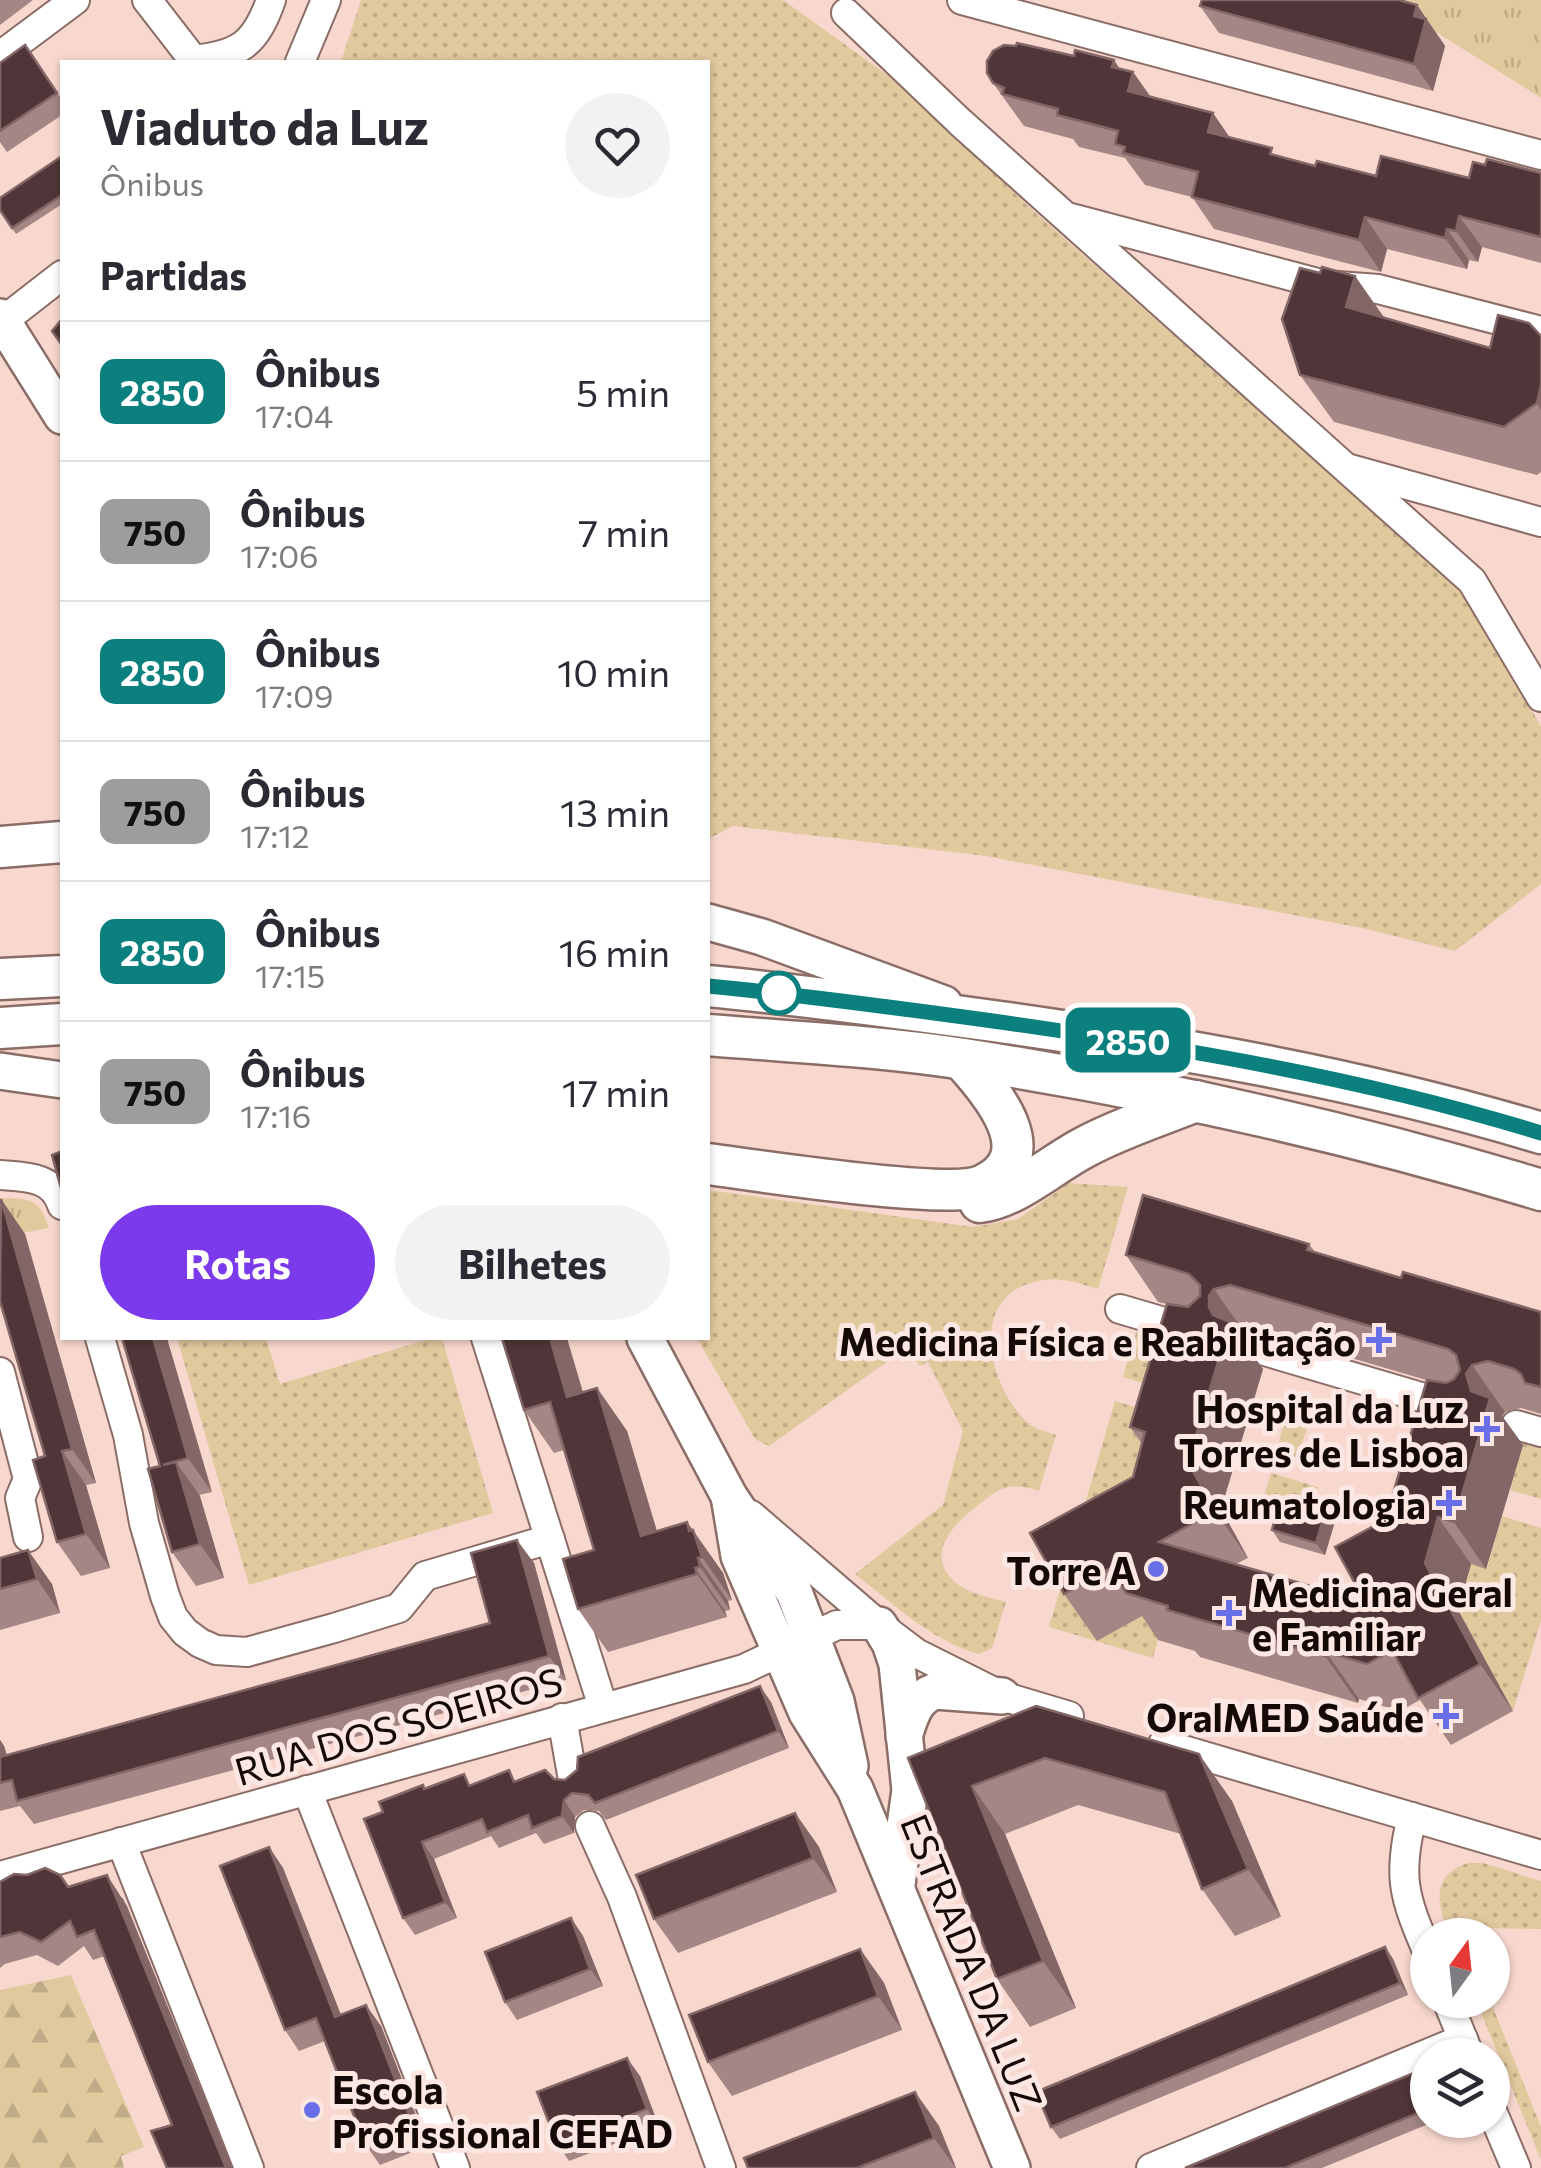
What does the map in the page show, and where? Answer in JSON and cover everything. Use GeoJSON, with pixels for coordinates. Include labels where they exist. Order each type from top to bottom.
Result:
{"type":"FeatureCollection","features":[{"type":"Feature","properties":{"kind":"highway"},"geometry":{"type":"LineString","coordinates":[[0,847],[60,842]]}},
{"type":"Feature","properties":{"kind":"highway"},"geometry":{"type":"LineString","coordinates":[[0,979],[60,976]]}},
{"type":"Feature","properties":{"kind":"highway"},"geometry":{"type":"LineString","coordinates":[[710,986],[824,997],[1162,1044],[1391,1093],[1541,1134]]}},
{"type":"Feature","properties":{"kind":"highway"},"geometry":{"type":"LineString","coordinates":[[0,1028],[60,1024]]}},
{"type":"Feature","properties":{"kind":"highway"},"geometry":{"type":"LineString","coordinates":[[710,1035],[962,1059],[1196,1101],[1478,1170],[1541,1190]]}},
{"type":"Feature","properties":{"kind":"highway"},"geometry":{"type":"LineString","coordinates":[[710,1164],[938,1191],[981,1187],[1002,1172],[1012,1154],[1010,1126],[996,1096],[962,1059]]}},
{"type":"Feature","properties":{"kind":"highway"},"geometry":{"type":"LineString","coordinates":[[938,1191],[969,1202],[998,1200],[1089,1144],[1196,1101]]}},
{"type":"Feature","properties":{"kind":"highway"},"geometry":{"type":"LineString","coordinates":[[1447,1108],[1541,1106]]}},
{"type":"Feature","properties":{"kind":"main road"},"geometry":{"type":"LineString","coordinates":[[2,319],[60,413]]}},
{"type":"Feature","properties":{"kind":"main road"},"geometry":{"type":"LineString","coordinates":[[710,923],[762,937],[987,1020]]}},
{"type":"Feature","properties":{"kind":"main road"},"geometry":{"type":"LineString","coordinates":[[0,1070],[60,1080]]}},
{"type":"Feature","properties":{"kind":"main road","name":"ESTRADA DA LUZ"},"geometry":{"type":"LineString","coordinates":[[647,1340],[729,1496],[794,1592],[796,1644],[836,1701],[855,1789],[1012,2168]]}},
{"type":"Feature","properties":{"kind":"main road"},"geometry":{"type":"LineString","coordinates":[[879,1625],[896,1664],[910,1790],[896,1886]]}},
{"type":"Feature","properties":{"kind":"main road"},"geometry":{"type":"LineString","coordinates":[[904,1737],[914,1708],[925,1695],[944,1690],[1002,1696]]}},
{"type":"Feature","properties":{"kind":"street"},"geometry":{"type":"LineString","coordinates":[[0,56],[75,0]]}},
{"type":"Feature","properties":{"kind":"street"},"geometry":{"type":"LineString","coordinates":[[146,0],[193,60]]}},
{"type":"Feature","properties":{"kind":"street"},"geometry":{"type":"LineString","coordinates":[[200,60],[242,49],[259,29],[270,0]]}},
{"type":"Feature","properties":{"kind":"street"},"geometry":{"type":"LineString","coordinates":[[301,60],[326,0]]}},
{"type":"Feature","properties":{"kind":"street"},"geometry":{"type":"LineString","coordinates":[[962,0],[1541,155]]}},
{"type":"Feature","properties":{"kind":"street"},"geometry":{"type":"LineString","coordinates":[[846,13],[1065,217],[1472,581],[1541,697]]}},
{"type":"Feature","properties":{"kind":"street"},"geometry":{"type":"LineString","coordinates":[[1065,217],[1324,284],[1378,288],[1541,331]]}},
{"type":"Feature","properties":{"kind":"street"},"geometry":{"type":"LineString","coordinates":[[2,319],[60,276]]}},
{"type":"Feature","properties":{"kind":"street"},"geometry":{"type":"LineString","coordinates":[[1344,468],[1541,522]]}},
{"type":"Feature","properties":{"kind":"street"},"geometry":{"type":"LineString","coordinates":[[0,1175],[48,1183],[60,1200]]}},
{"type":"Feature","properties":{"kind":"street"},"geometry":{"type":"LineString","coordinates":[[1120,1308],[1216,1337]]}},
{"type":"Feature","properties":{"kind":"street"},"geometry":{"type":"LineString","coordinates":[[101,1340],[128,1435],[144,1523],[165,1596],[185,1632],[200,1643],[216,1650],[248,1652],[399,1608],[425,1576],[550,1540]]}},
{"type":"Feature","properties":{"kind":"street"},"geometry":{"type":"LineString","coordinates":[[487,1340],[603,1707]]}},
{"type":"Feature","properties":{"kind":"street"},"geometry":{"type":"LineString","coordinates":[[1258,1349],[1476,1414]]}},
{"type":"Feature","properties":{"kind":"street"},"geometry":{"type":"LineString","coordinates":[[0,1372],[28,1478],[20,1498],[28,1537]]}},
{"type":"Feature","properties":{"kind":"street"},"geometry":{"type":"LineString","coordinates":[[729,1496],[879,1625],[931,1661],[1002,1696],[1095,1724]]}},
{"type":"Feature","properties":{"kind":"street","name":"RUA DOS SOEIROS"},"geometry":{"type":"LineString","coordinates":[[0,1876],[744,1669],[837,1625],[879,1625]]}},
{"type":"Feature","properties":{"kind":"street"},"geometry":{"type":"LineString","coordinates":[[562,1718],[573,1780]]}},
{"type":"Feature","properties":{"kind":"street"},"geometry":{"type":"LineString","coordinates":[[1132,1735],[1541,1855]]}},
{"type":"Feature","properties":{"kind":"street"},"geometry":{"type":"LineString","coordinates":[[306,1790],[454,2168]]}},
{"type":"Feature","properties":{"kind":"street"},"geometry":{"type":"LineString","coordinates":[[1412,1818],[1404,1851],[1404,1890],[1415,1918]]}},
{"type":"Feature","properties":{"kind":"street"},"geometry":{"type":"LineString","coordinates":[[590,1826],[622,1897],[721,2168]]}},
{"type":"Feature","properties":{"kind":"street"},"geometry":{"type":"LineString","coordinates":[[121,1842],[250,2168]]}},
{"type":"Feature","properties":{"kind":"street"},"geometry":{"type":"LineString","coordinates":[[1151,2168],[1410,2069]]}},
{"type":"Feature","properties":{"kind":"street"},"geometry":{"type":"LineString","coordinates":[[1503,2138],[1516,2168]]}},
{"type":"Feature","properties":{"kind":"green space"},"geometry":{"type":"Polygon","coordinates":[[[361,0],[783,0],[911,92],[1028,206],[1359,500],[1413,540],[1470,595],[1541,727],[1541,884],[1455,951],[1362,928],[986,856],[733,826],[710,838],[710,60],[342,60],[361,0]]]}},
{"type":"Feature","properties":{"kind":"green space"},"geometry":{"type":"Polygon","coordinates":[[[1362,0],[1541,0],[1541,98],[1436,32],[1359,11],[1362,0]]]}},
{"type":"Feature","properties":{"kind":"green space"},"geometry":{"type":"Polygon","coordinates":[[[1069,1183],[1128,1187],[1098,1289],[1065,1280],[1044,1280],[1020,1287],[1004,1300],[994,1317],[993,1358],[1009,1400],[1029,1424],[1056,1435],[1039,1491],[1016,1486],[995,1492],[958,1523],[945,1542],[942,1562],[956,1583],[973,1593],[1006,1602],[992,1648],[979,1654],[929,1631],[855,1574],[943,1505],[963,1431],[928,1362],[920,1366],[906,1348],[769,1446],[755,1439],[698,1340],[710,1340],[710,1190],[973,1227],[1018,1219],[1069,1183]]]}},
{"type":"Feature","properties":{"kind":"green space"},"geometry":{"type":"Polygon","coordinates":[[[0,1198],[37,1205],[49,1228],[0,1237],[0,1198]]]}},
{"type":"Feature","properties":{"kind":"green space"},"geometry":{"type":"Polygon","coordinates":[[[1139,1323],[1203,1342],[1186,1396],[1123,1377],[1139,1323]]]}},
{"type":"Feature","properties":{"kind":"green space"},"geometry":{"type":"Polygon","coordinates":[[[178,1340],[267,1340],[280,1384],[425,1340],[443,1340],[493,1513],[249,1585],[178,1340]]]}},
{"type":"Feature","properties":{"kind":"green space"},"geometry":{"type":"Polygon","coordinates":[[[1115,1401],[1179,1420],[1144,1615],[1158,1640],[1153,1658],[1049,1627],[1115,1401]]]}},
{"type":"Feature","properties":{"kind":"green space"},"geometry":{"type":"Polygon","coordinates":[[[1285,1420],[1307,1427],[1297,1462],[1275,1456],[1285,1420]]]}},
{"type":"Feature","properties":{"kind":"green space"},"geometry":{"type":"Polygon","coordinates":[[[1525,1437],[1541,1441],[1541,1499],[1510,1490],[1525,1437]]]}},
{"type":"Feature","properties":{"kind":"green space"},"geometry":{"type":"Polygon","coordinates":[[[1271,1473],[1318,1487],[1309,1517],[1262,1503],[1271,1473]]]}},
{"type":"Feature","properties":{"kind":"green space"},"geometry":{"type":"Polygon","coordinates":[[[1502,1516],[1541,1528],[1541,1621],[1513,1711],[1458,1610],[1471,1564],[1487,1568],[1502,1516]]]}},
{"type":"Feature","properties":{"kind":"green space"},"geometry":{"type":"Polygon","coordinates":[[[1468,1863],[1483,1863],[1541,1881],[1541,1929],[1510,1929],[1510,1918],[1444,1918],[1442,1884],[1468,1863]]]}},
{"type":"Feature","properties":{"kind":"green space"},"geometry":{"type":"Polygon","coordinates":[[[71,1975],[144,2147],[121,2156],[124,2168],[0,2168],[0,1990],[71,1975]]]}},
{"type":"Feature","properties":{"kind":"green space"},"geometry":{"type":"Polygon","coordinates":[[[1483,2018],[1497,2018],[1505,2038],[1491,2038],[1483,2018]]]}},
{"type":"Feature","properties":{"kind":"green space"},"geometry":{"type":"Polygon","coordinates":[[[1510,2050],[1541,2127],[1541,2160],[1510,2084],[1510,2050]]]}},
{"type":"Feature","properties":{"kind":"building"},"geometry":{"type":"Polygon","coordinates":[[[1202,0],[1399,0],[1417,5],[1414,16],[1426,19],[1414,64],[1200,6],[1202,0]]]}},
{"type":"Feature","properties":{"kind":"building"},"geometry":{"type":"Polygon","coordinates":[[[1017,43],[1074,56],[1075,50],[1114,60],[1112,67],[1133,72],[1128,91],[1213,113],[1208,132],[1272,148],[1270,154],[1315,166],[1317,161],[1376,176],[1381,156],[1469,178],[1473,162],[1485,165],[1487,159],[1541,173],[1541,237],[1459,216],[1456,231],[1447,229],[1445,238],[1365,217],[1359,240],[1192,197],[1198,172],[1123,153],[1125,147],[1115,144],[1118,131],[1057,115],[1058,109],[1002,94],[1004,88],[993,83],[987,73],[987,61],[993,51],[1017,43]]]}},
{"type":"Feature","properties":{"kind":"building"},"geometry":{"type":"Polygon","coordinates":[[[25,45],[57,93],[0,131],[0,63],[25,45]]]}},
{"type":"Feature","properties":{"kind":"building"},"geometry":{"type":"Polygon","coordinates":[[[60,157],[60,196],[12,228],[0,210],[0,198],[60,157]]]}},
{"type":"Feature","properties":{"kind":"building"},"geometry":{"type":"Polygon","coordinates":[[[1322,267],[1355,276],[1346,307],[1490,348],[1498,315],[1529,323],[1541,336],[1537,403],[1504,427],[1300,375],[1282,319],[1300,268],[1320,273],[1322,267]]]}},
{"type":"Feature","properties":{"kind":"building"},"geometry":{"type":"Polygon","coordinates":[[[60,321],[60,342],[52,331],[60,321]]]}},
{"type":"Feature","properties":{"kind":"building"},"geometry":{"type":"Polygon","coordinates":[[[60,1152],[60,1185],[52,1155],[60,1152]]]}},
{"type":"Feature","properties":{"kind":"building"},"geometry":{"type":"Polygon","coordinates":[[[1143,1195],[1309,1244],[1307,1250],[1401,1278],[1403,1272],[1541,1312],[1541,1387],[1525,1383],[1514,1369],[1488,1361],[1472,1365],[1466,1374],[1471,1391],[1490,1398],[1454,1522],[1438,1517],[1425,1563],[1480,1664],[1418,1698],[1392,1650],[1367,1664],[1326,1652],[1325,1656],[1167,1610],[1168,1606],[1126,1593],[1111,1568],[1064,1594],[1030,1533],[1133,1477],[1145,1432],[1130,1427],[1167,1304],[1188,1307],[1200,1296],[1200,1285],[1189,1274],[1126,1255],[1143,1195]],[[1230,1285],[1214,1289],[1209,1307],[1213,1315],[1230,1322],[1188,1462],[1215,1511],[1159,1542],[1365,1602],[1335,1547],[1385,1520],[1427,1380],[1446,1383],[1460,1370],[1456,1355],[1448,1349],[1230,1285]]]}},
{"type":"Feature","properties":{"kind":"building"},"geometry":{"type":"Polygon","coordinates":[[[1,1199],[72,1449],[62,1451],[86,1534],[57,1542],[33,1460],[45,1456],[0,1301],[1,1199]]]}},
{"type":"Feature","properties":{"kind":"building"},"geometry":{"type":"Polygon","coordinates":[[[123,1340],[154,1340],[188,1458],[163,1465],[176,1462],[200,1544],[172,1552],[148,1469],[160,1466],[123,1340]]]}},
{"type":"Feature","properties":{"kind":"building"},"geometry":{"type":"Polygon","coordinates":[[[503,1340],[551,1340],[567,1397],[597,1388],[641,1536],[687,1522],[702,1557],[698,1558],[700,1567],[695,1568],[697,1574],[578,1609],[563,1559],[594,1550],[550,1402],[524,1410],[503,1340]]]}},
{"type":"Feature","properties":{"kind":"building"},"geometry":{"type":"Polygon","coordinates":[[[1302,1502],[1326,1509],[1316,1543],[1272,1530],[1279,1504],[1300,1510],[1302,1502]]]}},
{"type":"Feature","properties":{"kind":"building"},"geometry":{"type":"Polygon","coordinates":[[[517,1540],[549,1656],[17,1801],[12,1780],[0,1783],[0,1757],[490,1623],[471,1553],[517,1540]]]}},
{"type":"Feature","properties":{"kind":"building"},"geometry":{"type":"Polygon","coordinates":[[[28,1550],[37,1579],[0,1589],[0,1558],[28,1550]]]}},
{"type":"Feature","properties":{"kind":"building"},"geometry":{"type":"Polygon","coordinates":[[[760,1686],[778,1731],[595,1803],[588,1795],[572,1793],[564,1800],[562,1816],[532,1828],[528,1815],[487,1832],[482,1819],[422,1842],[445,1902],[403,1918],[364,1819],[383,1812],[379,1802],[464,1774],[469,1786],[509,1770],[514,1782],[545,1770],[554,1779],[565,1780],[577,1770],[578,1757],[760,1686]]]}},
{"type":"Feature","properties":{"kind":"building"},"geometry":{"type":"Polygon","coordinates":[[[1036,1706],[1199,1754],[1248,1869],[1202,1889],[1165,1792],[1045,1758],[972,1786],[1043,1961],[997,1979],[908,1758],[1036,1706]]]}},
{"type":"Feature","properties":{"kind":"building"},"geometry":{"type":"Polygon","coordinates":[[[795,1813],[813,1858],[654,1919],[636,1875],[795,1813]]]}},
{"type":"Feature","properties":{"kind":"building"},"geometry":{"type":"Polygon","coordinates":[[[269,1847],[335,2017],[366,2005],[413,2125],[365,2144],[316,2018],[285,2030],[220,1866],[269,1847]]]}},
{"type":"Feature","properties":{"kind":"building"},"geometry":{"type":"Polygon","coordinates":[[[45,1868],[60,1875],[68,1887],[107,1875],[226,2168],[167,2168],[151,2131],[172,2125],[94,1930],[77,1937],[70,1921],[41,1942],[20,1932],[0,1937],[0,1882],[14,1874],[27,1875],[45,1868]]]}},
{"type":"Feature","properties":{"kind":"building"},"geometry":{"type":"Polygon","coordinates":[[[571,1918],[590,1969],[505,2002],[485,1952],[571,1918]]]}},
{"type":"Feature","properties":{"kind":"building"},"geometry":{"type":"Polygon","coordinates":[[[1385,1947],[1400,1983],[1051,2127],[1036,2092],[1385,1947]]]}},
{"type":"Feature","properties":{"kind":"building"},"geometry":{"type":"Polygon","coordinates":[[[860,1949],[878,1996],[708,2062],[689,2015],[860,1949]]]}},
{"type":"Feature","properties":{"kind":"building"},"geometry":{"type":"Polygon","coordinates":[[[627,2058],[647,2109],[557,2143],[537,2092],[627,2058]]]}},
{"type":"Feature","properties":{"kind":"building"},"geometry":{"type":"Polygon","coordinates":[[[1410,2074],[1410,2116],[1285,2168],[1185,2168],[1410,2074]]]}},
{"type":"Feature","properties":{"kind":"building"},"geometry":{"type":"Polygon","coordinates":[[[915,2092],[934,2138],[857,2168],[748,2168],[744,2158],[915,2092]]]}},
{"type":"Feature","properties":{"kind":"bus line","name":"2850"},"geometry":{"type":"LineString","coordinates":[[710,986],[824,997],[1162,1044],[1391,1093],[1541,1133]]}},
{"type":"Feature","properties":{"kind":"place","name":"Medicina Física e Reabilitação"},"geometry":{"type":"Point","coordinates":[1379,1340]}},
{"type":"Feature","properties":{"kind":"place","name":"Hospital da Luz Torres de Lisboa"},"geometry":{"type":"Point","coordinates":[1487,1429]}},
{"type":"Feature","properties":{"kind":"place","name":"Reumatologia"},"geometry":{"type":"Point","coordinates":[1449,1503]}},
{"type":"Feature","properties":{"kind":"place","name":"Torre A"},"geometry":{"type":"Point","coordinates":[1156,1569]}},
{"type":"Feature","properties":{"kind":"place","name":"Medicina Geral e Familiar"},"geometry":{"type":"Point","coordinates":[1229,1613]}},
{"type":"Feature","properties":{"kind":"place","name":"OralMED Saúde"},"geometry":{"type":"Point","coordinates":[1446,1716]}},
{"type":"Feature","properties":{"kind":"place","name":"Escola Profissional CEFAD"},"geometry":{"type":"Point","coordinates":[312,2110]}}]}
